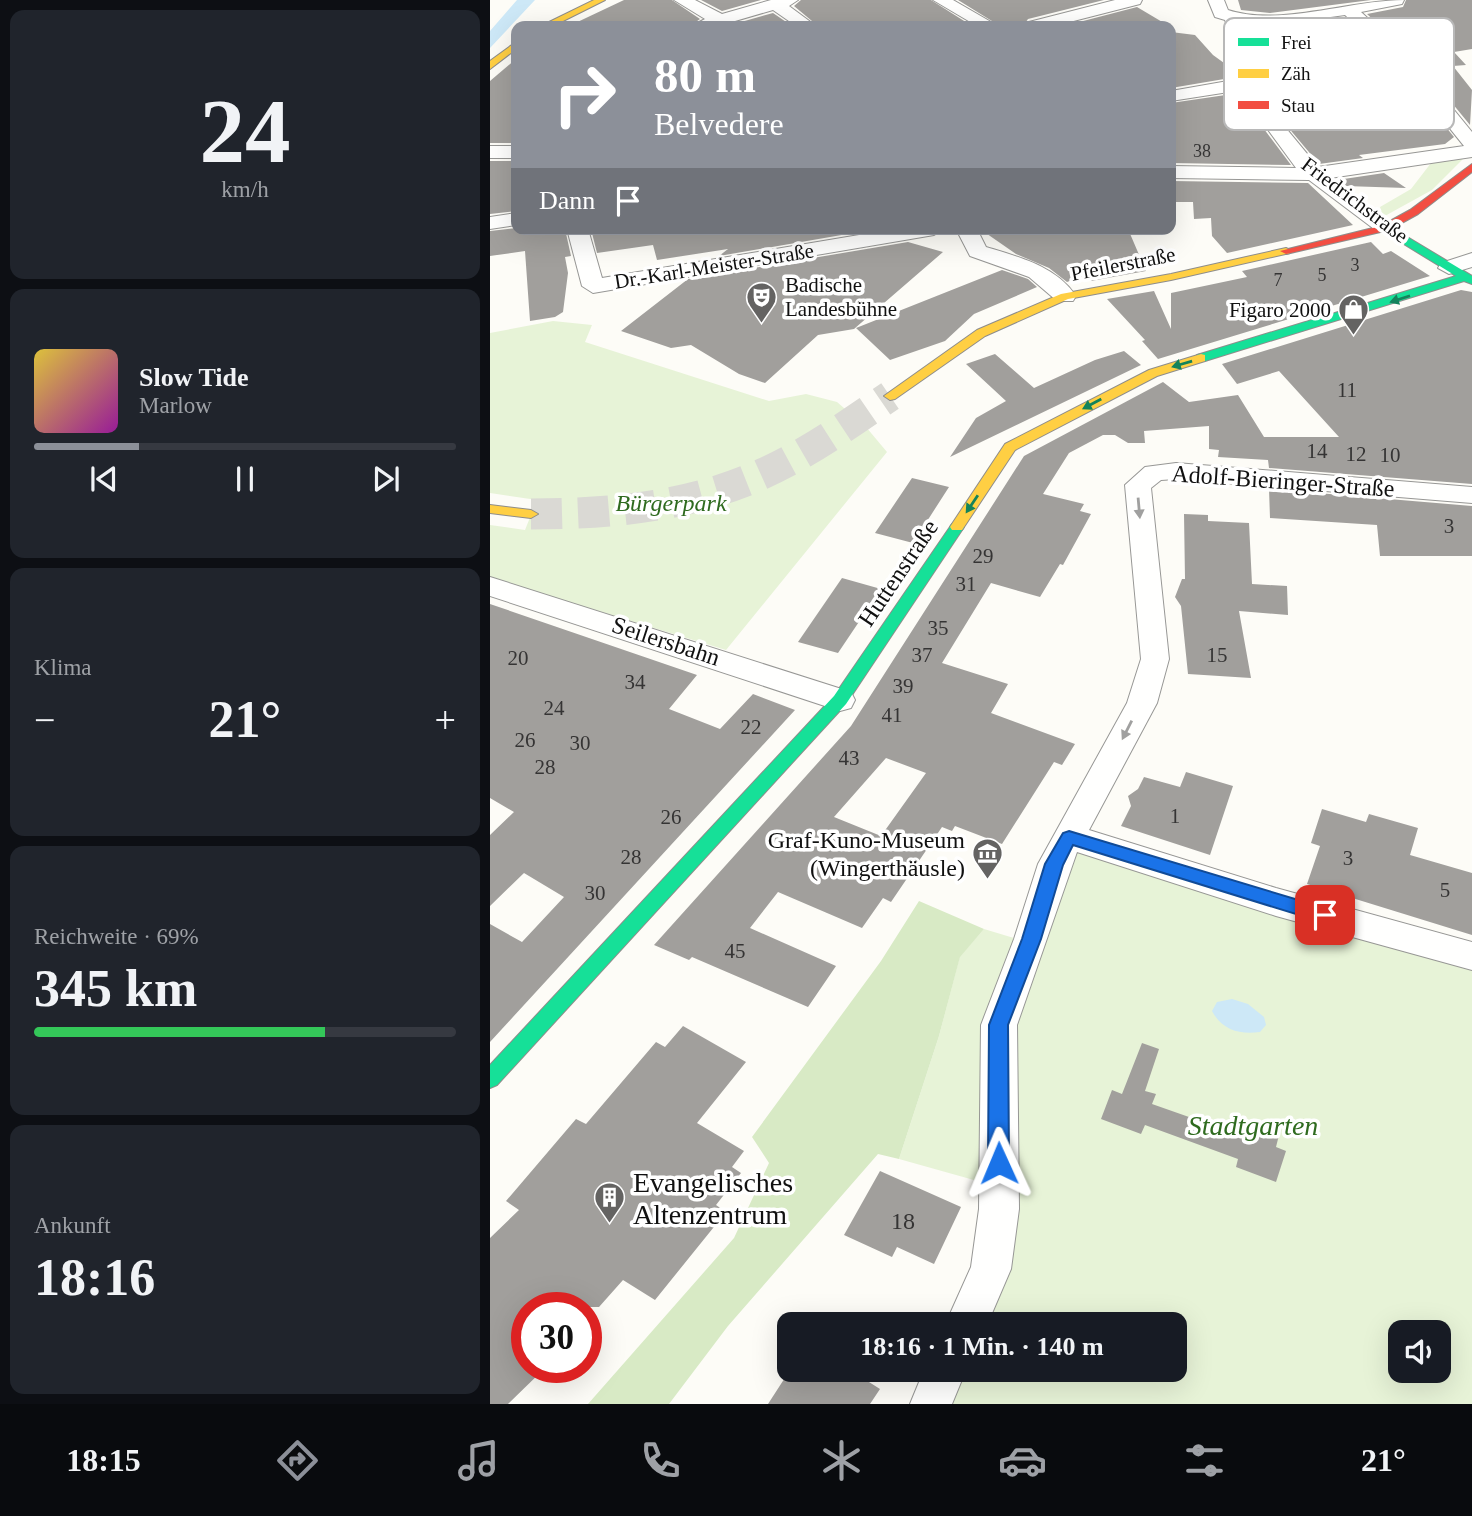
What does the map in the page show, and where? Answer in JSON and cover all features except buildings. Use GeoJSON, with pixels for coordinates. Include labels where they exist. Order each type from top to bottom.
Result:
{"type":"FeatureCollection","features":[{"type":"Feature","properties":{"kind":"street"},"geometry":{"type":"LineString","coordinates":[[557,21],[601,0]]}},
{"type":"Feature","properties":{"kind":"street"},"geometry":{"type":"LineString","coordinates":[[682,0],[720,20]]}},
{"type":"Feature","properties":{"kind":"street"},"geometry":{"type":"LineString","coordinates":[[942,0],[980,21]]}},
{"type":"Feature","properties":{"kind":"street"},"geometry":{"type":"LineString","coordinates":[[1054,21],[1134,0]]}},
{"type":"Feature","properties":{"kind":"street"},"geometry":{"type":"LineString","coordinates":[[1216,0],[1221,13],[1233,18],[1320,16],[1396,0]]}},
{"type":"Feature","properties":{"kind":"street"},"geometry":{"type":"LineString","coordinates":[[717,21],[782,2],[802,21]]}},
{"type":"Feature","properties":{"kind":"street"},"geometry":{"type":"LineString","coordinates":[[1350,11],[1358,18]]}},
{"type":"Feature","properties":{"kind":"street"},"geometry":{"type":"LineString","coordinates":[[490,66],[511,49]]}},
{"type":"Feature","properties":{"kind":"street"},"geometry":{"type":"LineString","coordinates":[[1176,95],[1224,85]]}},
{"type":"Feature","properties":{"kind":"street"},"geometry":{"type":"LineString","coordinates":[[1454,122],[1472,144]]}},
{"type":"Feature","properties":{"kind":"street","name":"Friedrichstraße"},"geometry":{"type":"LineString","coordinates":[[1278,130],[1283,140],[1313,174],[1385,228],[1464,271]]}},
{"type":"Feature","properties":{"kind":"street"},"geometry":{"type":"LineString","coordinates":[[1176,172],[1313,174],[1472,151]]}},
{"type":"Feature","properties":{"kind":"street"},"geometry":{"type":"LineString","coordinates":[[490,152],[511,152]]}},
{"type":"Feature","properties":{"kind":"street","name":"Pfeilerstraße"},"geometry":{"type":"LineString","coordinates":[[890,396],[981,333],[1065,296],[1171,276],[1385,228],[1414,212],[1472,167]]}},
{"type":"Feature","properties":{"kind":"street"},"geometry":{"type":"LineString","coordinates":[[490,223],[511,220]]}},
{"type":"Feature","properties":{"kind":"street","name":"Dr.-Karl-Meister-Straße"},"geometry":{"type":"LineString","coordinates":[[579,235],[593,286],[898,235]]}},
{"type":"Feature","properties":{"kind":"street"},"geometry":{"type":"LineString","coordinates":[[969,235],[978,251],[1032,269],[1056,285],[1065,296]]}},
{"type":"Feature","properties":{"kind":"street","name":"Huttenstraße"},"geometry":{"type":"LineString","coordinates":[[490,1079],[840,700],[1010,447],[1153,373],[1464,271]]}},
{"type":"Feature","properties":{"kind":"street","name":"Adolf-Bieringer-Straße"},"geometry":{"type":"LineString","coordinates":[[972,1312],[991,1269],[999,1209],[999,1025],[1031,939],[1054,864],[1142,703],[1154,659],[1138,485],[1154,473],[1176,471],[1472,495]]}},
{"type":"Feature","properties":{"kind":"street"},"geometry":{"type":"LineString","coordinates":[[490,509],[531,514]]}},
{"type":"Feature","properties":{"kind":"street","name":"Seilersbahn"},"geometry":{"type":"LineString","coordinates":[[490,586],[840,700]]}},
{"type":"Feature","properties":{"kind":"street"},"geometry":{"type":"LineString","coordinates":[[1069,837],[1276,902],[1472,956]]}},
{"type":"Feature","properties":{"kind":"street"},"geometry":{"type":"LineString","coordinates":[[931,1404],[940,1382]]}},
{"type":"Feature","properties":{"kind":"green space"},"geometry":{"type":"Polygon","coordinates":[[[1464,158],[1432,190],[1383,217],[1380,207],[1411,189],[1431,163],[1464,158]]]}},
{"type":"Feature","properties":{"kind":"green space","name":"Bürgerpark"},"geometry":{"type":"Polygon","coordinates":[[[553,321],[592,325],[585,342],[769,401],[806,394],[837,402],[866,427],[887,452],[726,650],[490,578],[490,525],[525,530],[537,500],[490,493],[490,333],[553,321]]]}},
{"type":"Feature","properties":{"kind":"green space","name":"Stadtgarten"},"geometry":{"type":"Polygon","coordinates":[[[1074,848],[1472,962],[1472,1404],[944,1404],[953,1382],[1187,1382],[1187,1312],[980,1312],[1006,1189],[899,1159],[939,1036],[960,956],[984,929],[1027,942],[1074,848]]]}},
{"type":"Feature","properties":{"kind":"green space"},"geometry":{"type":"Polygon","coordinates":[[[919,901],[984,929],[960,957],[939,1036],[899,1159],[878,1154],[728,1326],[669,1404],[588,1404],[734,1238],[769,1163],[752,1137],[881,961],[919,901]]]}},
{"type":"Feature","properties":{"kind":"water"},"geometry":{"type":"Polygon","coordinates":[[[517,0],[535,0],[515,21],[511,21],[511,26],[490,48],[490,31],[517,0]]]}},
{"type":"Feature","properties":{"kind":"water"},"geometry":{"type":"Polygon","coordinates":[[[1232,999],[1248,1004],[1264,1017],[1266,1025],[1260,1032],[1232,1030],[1221,1023],[1212,1011],[1217,1002],[1232,999]]]}},
{"type":"Feature","properties":{"kind":"tunnel"},"geometry":{"type":"LineString","coordinates":[[531,514],[649,506],[678,501],[734,485],[795,457],[890,396]]}},
{"type":"Feature","properties":{"kind":"traffic: fast"},"geometry":{"type":"LineString","coordinates":[[1385,228],[1472,281]]}},
{"type":"Feature","properties":{"kind":"traffic: fast"},"geometry":{"type":"LineString","coordinates":[[1201,358],[1465,277]]}},
{"type":"Feature","properties":{"kind":"traffic: fast"},"geometry":{"type":"LineString","coordinates":[[490,1079],[840,700],[957,527]]}},
{"type":"Feature","properties":{"kind":"traffic: slow"},"geometry":{"type":"LineString","coordinates":[[557,21],[601,0]]}},
{"type":"Feature","properties":{"kind":"traffic: slow"},"geometry":{"type":"LineString","coordinates":[[490,66],[511,49]]}},
{"type":"Feature","properties":{"kind":"traffic: slow"},"geometry":{"type":"LineString","coordinates":[[890,396],[981,333],[1065,296],[1171,277],[1286,251]]}},
{"type":"Feature","properties":{"kind":"traffic: slow"},"geometry":{"type":"LineString","coordinates":[[957,527],[1010,447],[1153,373],[1201,358]]}},
{"type":"Feature","properties":{"kind":"traffic: slow"},"geometry":{"type":"LineString","coordinates":[[490,509],[531,514]]}},
{"type":"Feature","properties":{"kind":"traffic: jam"},"geometry":{"type":"LineString","coordinates":[[1286,251],[1385,228],[1414,212],[1472,167]]}},
{"type":"Feature","properties":{"kind":"place","name":"Badische Landesbühne"},"geometry":{"type":"Point","coordinates":[762,324]}},
{"type":"Feature","properties":{"kind":"place","name":"Figaro 2000"},"geometry":{"type":"Point","coordinates":[1354,337]}},
{"type":"Feature","properties":{"kind":"place","name":"Graf-Kuno-Museum (Wingerthäusle)"},"geometry":{"type":"Point","coordinates":[988,881]}},
{"type":"Feature","properties":{"kind":"place","name":"Evangelisches Altenzentrum"},"geometry":{"type":"Point","coordinates":[610,1225]}},
{"type":"Feature","properties":{"kind":"route"},"geometry":{"type":"LineString","coordinates":[[999,1163],[999,1025],[1031,939],[1054,864],[1069,837],[1325,915]]}}]}
